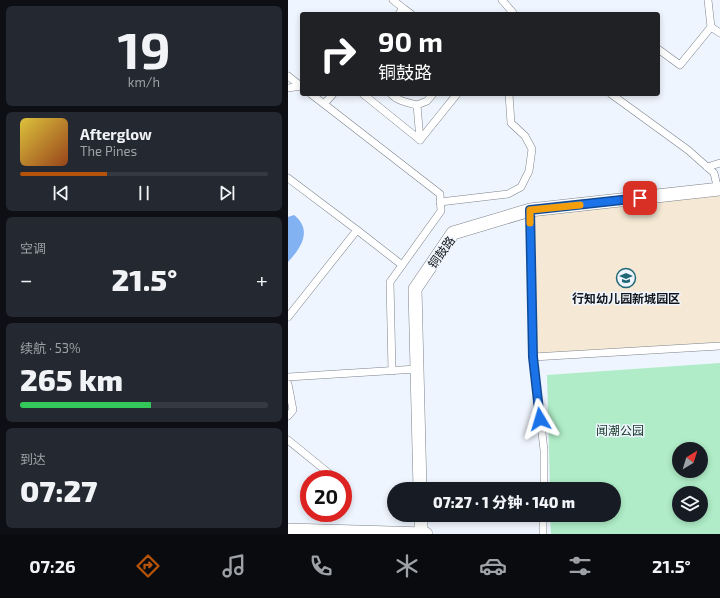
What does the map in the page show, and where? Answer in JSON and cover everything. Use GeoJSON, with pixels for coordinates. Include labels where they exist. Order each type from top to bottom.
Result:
{"type":"FeatureCollection","features":[{"type":"Feature","properties":{"kind":"street","name":"铜鼓路"},"geometry":{"type":"LineString","coordinates":[[420,482],[415,289],[453,233],[530,210],[719,189]]}},
{"type":"Feature","properties":{"kind":"street"},"geometry":{"type":"LineString","coordinates":[[288,530],[424,533],[422,522]]}},
{"type":"Feature","properties":{"kind":"lane"},"geometry":{"type":"LineString","coordinates":[[394,0],[402,12]]}},
{"type":"Feature","properties":{"kind":"lane"},"geometry":{"type":"LineString","coordinates":[[502,0],[512,12]]}},
{"type":"Feature","properties":{"kind":"lane"},"geometry":{"type":"LineString","coordinates":[[660,50],[680,65],[711,27],[708,0]]}},
{"type":"Feature","properties":{"kind":"lane"},"geometry":{"type":"LineString","coordinates":[[711,27],[720,33]]}},
{"type":"Feature","properties":{"kind":"lane"},"geometry":{"type":"LineString","coordinates":[[288,76],[300,85]]}},
{"type":"Feature","properties":{"kind":"lane"},"geometry":{"type":"LineString","coordinates":[[288,88],[300,86]]}},
{"type":"Feature","properties":{"kind":"lane"},"geometry":{"type":"LineString","coordinates":[[314,96],[440,194],[441,211],[390,282],[392,371]]}},
{"type":"Feature","properties":{"kind":"lane"},"geometry":{"type":"LineString","coordinates":[[324,104],[331,96]]}},
{"type":"Feature","properties":{"kind":"lane"},"geometry":{"type":"LineString","coordinates":[[365,96],[420,140]]}},
{"type":"Feature","properties":{"kind":"lane"},"geometry":{"type":"LineString","coordinates":[[396,96],[407,103],[417,105],[427,101],[431,96]]}},
{"type":"Feature","properties":{"kind":"lane"},"geometry":{"type":"LineString","coordinates":[[420,140],[455,96]]}},
{"type":"Feature","properties":{"kind":"lane"},"geometry":{"type":"LineString","coordinates":[[440,202],[508,194],[520,187],[529,171],[532,149],[525,136],[511,123],[508,96]]}},
{"type":"Feature","properties":{"kind":"lane"},"geometry":{"type":"LineString","coordinates":[[614,96],[682,146],[714,173],[719,189]]}},
{"type":"Feature","properties":{"kind":"lane"},"geometry":{"type":"LineString","coordinates":[[417,105],[420,140]]}},
{"type":"Feature","properties":{"kind":"lane"},"geometry":{"type":"LineString","coordinates":[[707,167],[720,163]]}},
{"type":"Feature","properties":{"kind":"lane"},"geometry":{"type":"LineString","coordinates":[[288,178],[402,265]]}},
{"type":"Feature","properties":{"kind":"lane"},"geometry":{"type":"LineString","coordinates":[[530,210],[533,357],[544,450],[544,482]]}},
{"type":"Feature","properties":{"kind":"lane"},"geometry":{"type":"LineString","coordinates":[[288,318],[357,230]]}},
{"type":"Feature","properties":{"kind":"lane"},"geometry":{"type":"LineString","coordinates":[[533,357],[720,346]]}},
{"type":"Feature","properties":{"kind":"lane"},"geometry":{"type":"LineString","coordinates":[[288,377],[417,369]]}},
{"type":"Feature","properties":{"kind":"lane"},"geometry":{"type":"LineString","coordinates":[[288,384],[293,410],[288,416]]}},
{"type":"Feature","properties":{"kind":"lane"},"geometry":{"type":"LineString","coordinates":[[288,440],[325,470]]}},
{"type":"Feature","properties":{"kind":"lane"},"geometry":{"type":"LineString","coordinates":[[543,522],[543,534]]}},
{"type":"Feature","properties":{"kind":"shaded area","name":"行知幼儿园新城园区"},"geometry":{"type":"Polygon","coordinates":[[[720,189],[720,346],[533,357],[530,210],[720,189]]]}},
{"type":"Feature","properties":{"kind":"green space","name":"闻潮公园"},"geometry":{"type":"Polygon","coordinates":[[[720,363],[720,534],[551,534],[550,522],[621,522],[621,482],[550,482],[547,375],[720,363]]]}},
{"type":"Feature","properties":{"kind":"water"},"geometry":{"type":"Polygon","coordinates":[[[294,215],[300,221],[304,233],[301,245],[288,262],[288,217],[294,215]]]}},
{"type":"Feature","properties":{"kind":"slow traffic"},"geometry":{"type":"LineString","coordinates":[[530,223],[530,210],[580,205]]}},
{"type":"Feature","properties":{"kind":"place","name":"行知幼儿园新城园区"},"geometry":{"type":"Point","coordinates":[626,278]}},
{"type":"Feature","properties":{"kind":"route"},"geometry":{"type":"LineString","coordinates":[[540,419],[533,357],[530,210],[640,198]]}}]}
